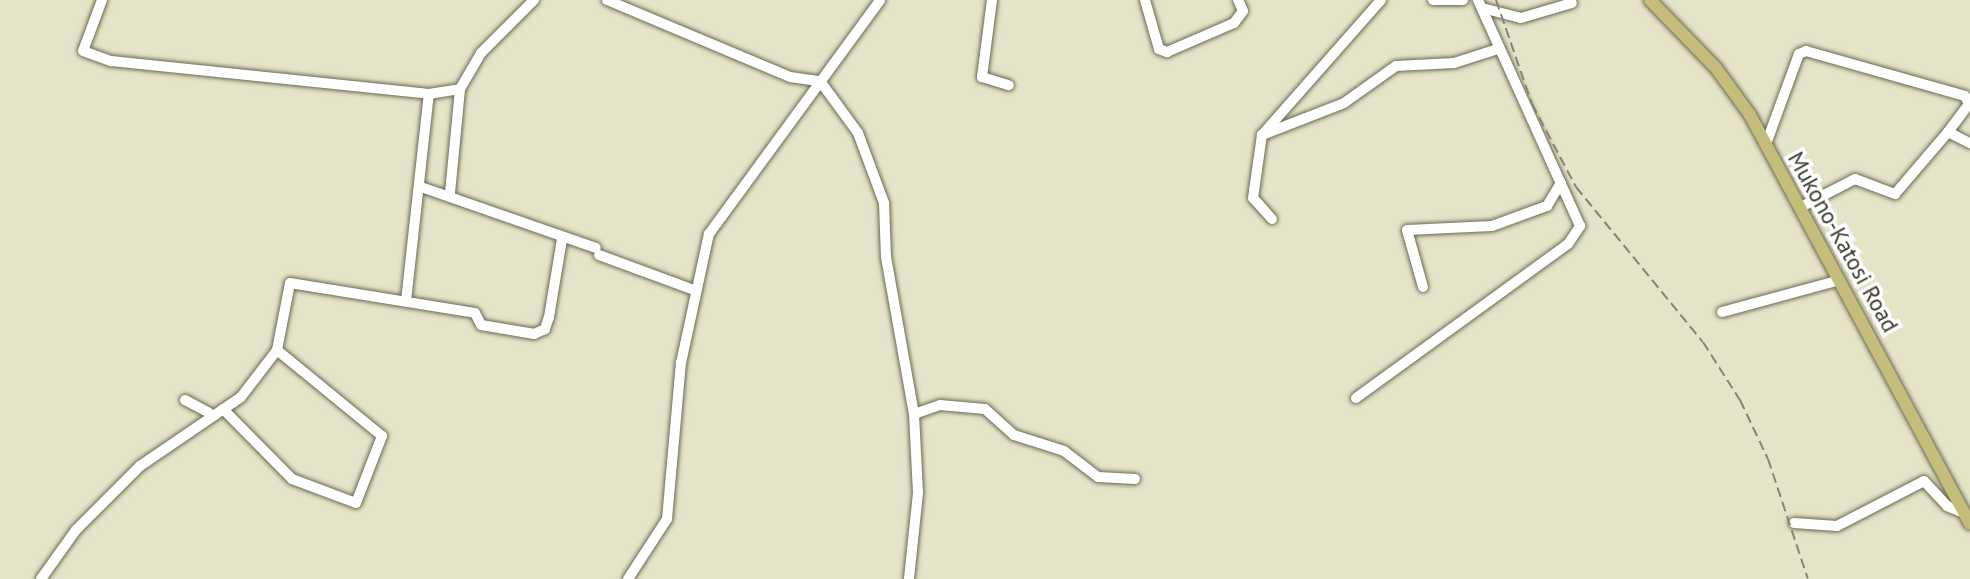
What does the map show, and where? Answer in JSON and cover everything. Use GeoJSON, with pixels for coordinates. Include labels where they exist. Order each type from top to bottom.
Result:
{"type":"FeatureCollection","features":[{"type":"Feature","properties":{"kind":"main road","name":"Mukono-Katosi Road"},"geometry":{"type":"LineString","coordinates":[[1650,0],[1716,68],[1766,144],[1967,518]]}},
{"type":"Feature","properties":{"kind":"street"},"geometry":{"type":"LineString","coordinates":[[102,0],[83,51],[111,61],[429,94],[460,89]]}},
{"type":"Feature","properties":{"kind":"street"},"geometry":{"type":"LineString","coordinates":[[450,193],[460,89],[481,53],[534,0]]}},
{"type":"Feature","properties":{"kind":"street"},"geometry":{"type":"LineString","coordinates":[[607,0],[789,77],[820,81],[858,133],[884,203],[886,257],[914,414],[918,493],[909,579]]}},
{"type":"Feature","properties":{"kind":"street"},"geometry":{"type":"LineString","coordinates":[[628,579],[667,519],[681,363],[694,290],[709,234],[880,0]]}},
{"type":"Feature","properties":{"kind":"street"},"geometry":{"type":"LineString","coordinates":[[992,0],[982,77],[1009,85]]}},
{"type":"Feature","properties":{"kind":"street"},"geometry":{"type":"LineString","coordinates":[[1145,0],[1159,49],[1167,52],[1234,23],[1243,12],[1238,0]]}},
{"type":"Feature","properties":{"kind":"street"},"geometry":{"type":"LineString","coordinates":[[1272,219],[1253,198],[1262,135],[1381,0]]}},
{"type":"Feature","properties":{"kind":"street"},"geometry":{"type":"LineString","coordinates":[[1433,0],[1463,0]]}},
{"type":"Feature","properties":{"kind":"street"},"geometry":{"type":"LineString","coordinates":[[1480,4],[1521,18],[1572,3]]}},
{"type":"Feature","properties":{"kind":"street"},"geometry":{"type":"LineString","coordinates":[[1356,398],[1568,244],[1581,219],[1561,183],[1498,49],[1480,4]]}},
{"type":"Feature","properties":{"kind":"street"},"geometry":{"type":"LineString","coordinates":[[1262,135],[1344,103],[1396,66],[1454,63],[1498,49]]}},
{"type":"Feature","properties":{"kind":"street"},"geometry":{"type":"LineString","coordinates":[[1766,144],[1799,54],[1806,51],[1965,96],[1969,104],[1895,194],[1855,179],[1801,207]]}},
{"type":"Feature","properties":{"kind":"street"},"geometry":{"type":"LineString","coordinates":[[406,302],[421,187],[420,133],[429,94]]}},
{"type":"Feature","properties":{"kind":"street"},"geometry":{"type":"LineString","coordinates":[[1948,132],[1970,143]]}},
{"type":"Feature","properties":{"kind":"street"},"geometry":{"type":"LineString","coordinates":[[1423,287],[1407,230],[1492,226],[1547,206],[1561,183]]}},
{"type":"Feature","properties":{"kind":"street"},"geometry":{"type":"LineString","coordinates":[[421,187],[450,193],[694,290]]}},
{"type":"Feature","properties":{"kind":"street"},"geometry":{"type":"LineString","coordinates":[[41,579],[76,530],[140,466],[209,413],[223,409],[241,397],[277,350],[294,281],[475,313],[481,325],[534,334],[545,329],[549,317],[562,239]]}},
{"type":"Feature","properties":{"kind":"street"},"geometry":{"type":"LineString","coordinates":[[1722,312],[1840,280]]}},
{"type":"Feature","properties":{"kind":"street"},"geometry":{"type":"LineString","coordinates":[[223,409],[292,479],[356,503],[382,436],[277,350]]}},
{"type":"Feature","properties":{"kind":"street"},"geometry":{"type":"LineString","coordinates":[[185,400],[209,413]]}},
{"type":"Feature","properties":{"kind":"street"},"geometry":{"type":"LineString","coordinates":[[914,414],[940,405],[985,409],[1014,435],[1064,451],[1098,477],[1135,479]]}},
{"type":"Feature","properties":{"kind":"street"},"geometry":{"type":"LineString","coordinates":[[1794,523],[1837,526],[1924,481],[1947,506],[1967,518]]}},
{"type":"Feature","properties":{"kind":"railway"},"geometry":{"type":"LineString","coordinates":[[1496,0],[1532,104],[1576,187],[1703,342],[1740,400],[1768,459],[1808,579]]}}]}
